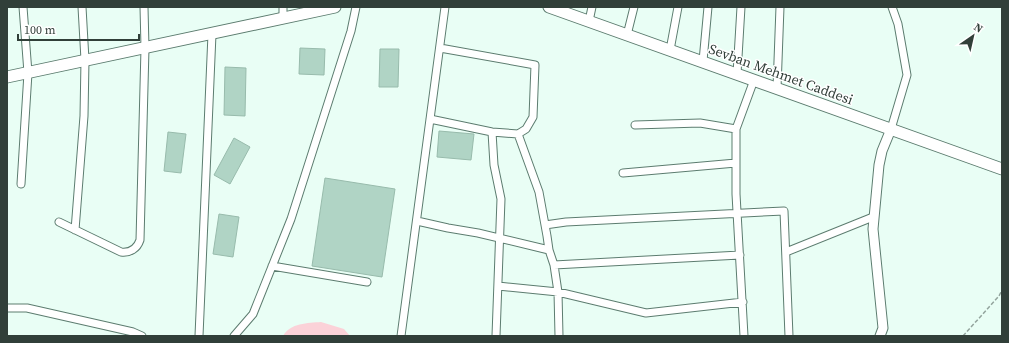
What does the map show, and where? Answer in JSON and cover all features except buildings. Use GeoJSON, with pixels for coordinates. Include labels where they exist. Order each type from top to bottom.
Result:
{"type":"FeatureCollection","features":[{"type":"Feature","properties":{"kind":"main road","name":"Sevban Mehmet Caddesi"},"geometry":{"type":"LineString","coordinates":[[549,7],[1002,169]]}},
{"type":"Feature","properties":{"kind":"main road"},"geometry":{"type":"LineString","coordinates":[[7,77],[329,8]]}},
{"type":"Feature","properties":{"kind":"street"},"geometry":{"type":"LineString","coordinates":[[21,184],[28,72],[23,7]]}},
{"type":"Feature","properties":{"kind":"street"},"geometry":{"type":"LineString","coordinates":[[75,230],[84,116],[85,60],[82,7]]}},
{"type":"Feature","properties":{"kind":"street"},"geometry":{"type":"LineString","coordinates":[[59,222],[121,252],[129,252],[133,250],[140,240],[145,48],[144,7]]}},
{"type":"Feature","properties":{"kind":"street"},"geometry":{"type":"LineString","coordinates":[[283,7],[283,18]]}},
{"type":"Feature","properties":{"kind":"street"},"geometry":{"type":"LineString","coordinates":[[234,336],[253,314],[296,204],[351,31],[356,7]]}},
{"type":"Feature","properties":{"kind":"street"},"geometry":{"type":"LineString","coordinates":[[401,336],[445,7]]}},
{"type":"Feature","properties":{"kind":"street"},"geometry":{"type":"LineString","coordinates":[[588,21],[592,7]]}},
{"type":"Feature","properties":{"kind":"street"},"geometry":{"type":"LineString","coordinates":[[627,34],[634,7]]}},
{"type":"Feature","properties":{"kind":"street"},"geometry":{"type":"LineString","coordinates":[[670,50],[678,7]]}},
{"type":"Feature","properties":{"kind":"street"},"geometry":{"type":"LineString","coordinates":[[703,61],[708,7]]}},
{"type":"Feature","properties":{"kind":"street"},"geometry":{"type":"LineString","coordinates":[[737,74],[741,7]]}},
{"type":"Feature","properties":{"kind":"street"},"geometry":{"type":"LineString","coordinates":[[777,88],[780,7]]}},
{"type":"Feature","properties":{"kind":"street"},"geometry":{"type":"LineString","coordinates":[[880,336],[883,328],[873,217],[882,151],[891,129],[907,75],[898,24],[892,7]]}},
{"type":"Feature","properties":{"kind":"street"},"geometry":{"type":"LineString","coordinates":[[199,336],[212,34]]}},
{"type":"Feature","properties":{"kind":"street"},"geometry":{"type":"LineString","coordinates":[[430,119],[492,132],[518,134],[526,130],[533,117],[535,65],[440,48]]}},
{"type":"Feature","properties":{"kind":"street"},"geometry":{"type":"LineString","coordinates":[[744,336],[737,213],[736,129],[754,80]]}},
{"type":"Feature","properties":{"kind":"street"},"geometry":{"type":"LineString","coordinates":[[635,125],[700,123],[736,129]]}},
{"type":"Feature","properties":{"kind":"street"},"geometry":{"type":"LineString","coordinates":[[492,132],[494,165],[501,199],[496,336]]}},
{"type":"Feature","properties":{"kind":"street"},"geometry":{"type":"LineString","coordinates":[[518,134],[539,192],[549,250],[554,265],[558,292],[559,336]]}},
{"type":"Feature","properties":{"kind":"street"},"geometry":{"type":"LineString","coordinates":[[623,173],[736,163]]}},
{"type":"Feature","properties":{"kind":"street"},"geometry":{"type":"LineString","coordinates":[[545,225],[566,222],[784,211],[789,336]]}},
{"type":"Feature","properties":{"kind":"street"},"geometry":{"type":"LineString","coordinates":[[786,252],[873,217]]}},
{"type":"Feature","properties":{"kind":"street"},"geometry":{"type":"LineString","coordinates":[[417,221],[448,228],[478,232],[500,239],[549,250]]}},
{"type":"Feature","properties":{"kind":"street"},"geometry":{"type":"LineString","coordinates":[[554,265],[740,255]]}},
{"type":"Feature","properties":{"kind":"street"},"geometry":{"type":"LineString","coordinates":[[272,266],[367,282]]}},
{"type":"Feature","properties":{"kind":"street"},"geometry":{"type":"LineString","coordinates":[[498,286],[558,292],[646,313],[742,302]]}},
{"type":"Feature","properties":{"kind":"street"},"geometry":{"type":"LineString","coordinates":[[7,308],[27,308],[133,332],[142,336]]}},
{"type":"Feature","properties":{"kind":"path"},"geometry":{"type":"LineString","coordinates":[[963,336],[999,296],[1002,290]]}},
{"type":"Feature","properties":{"kind":"shaded area"},"geometry":{"type":"Polygon","coordinates":[[[321,322],[344,329],[350,336],[283,336],[290,328],[300,324],[321,322]]]}}]}
